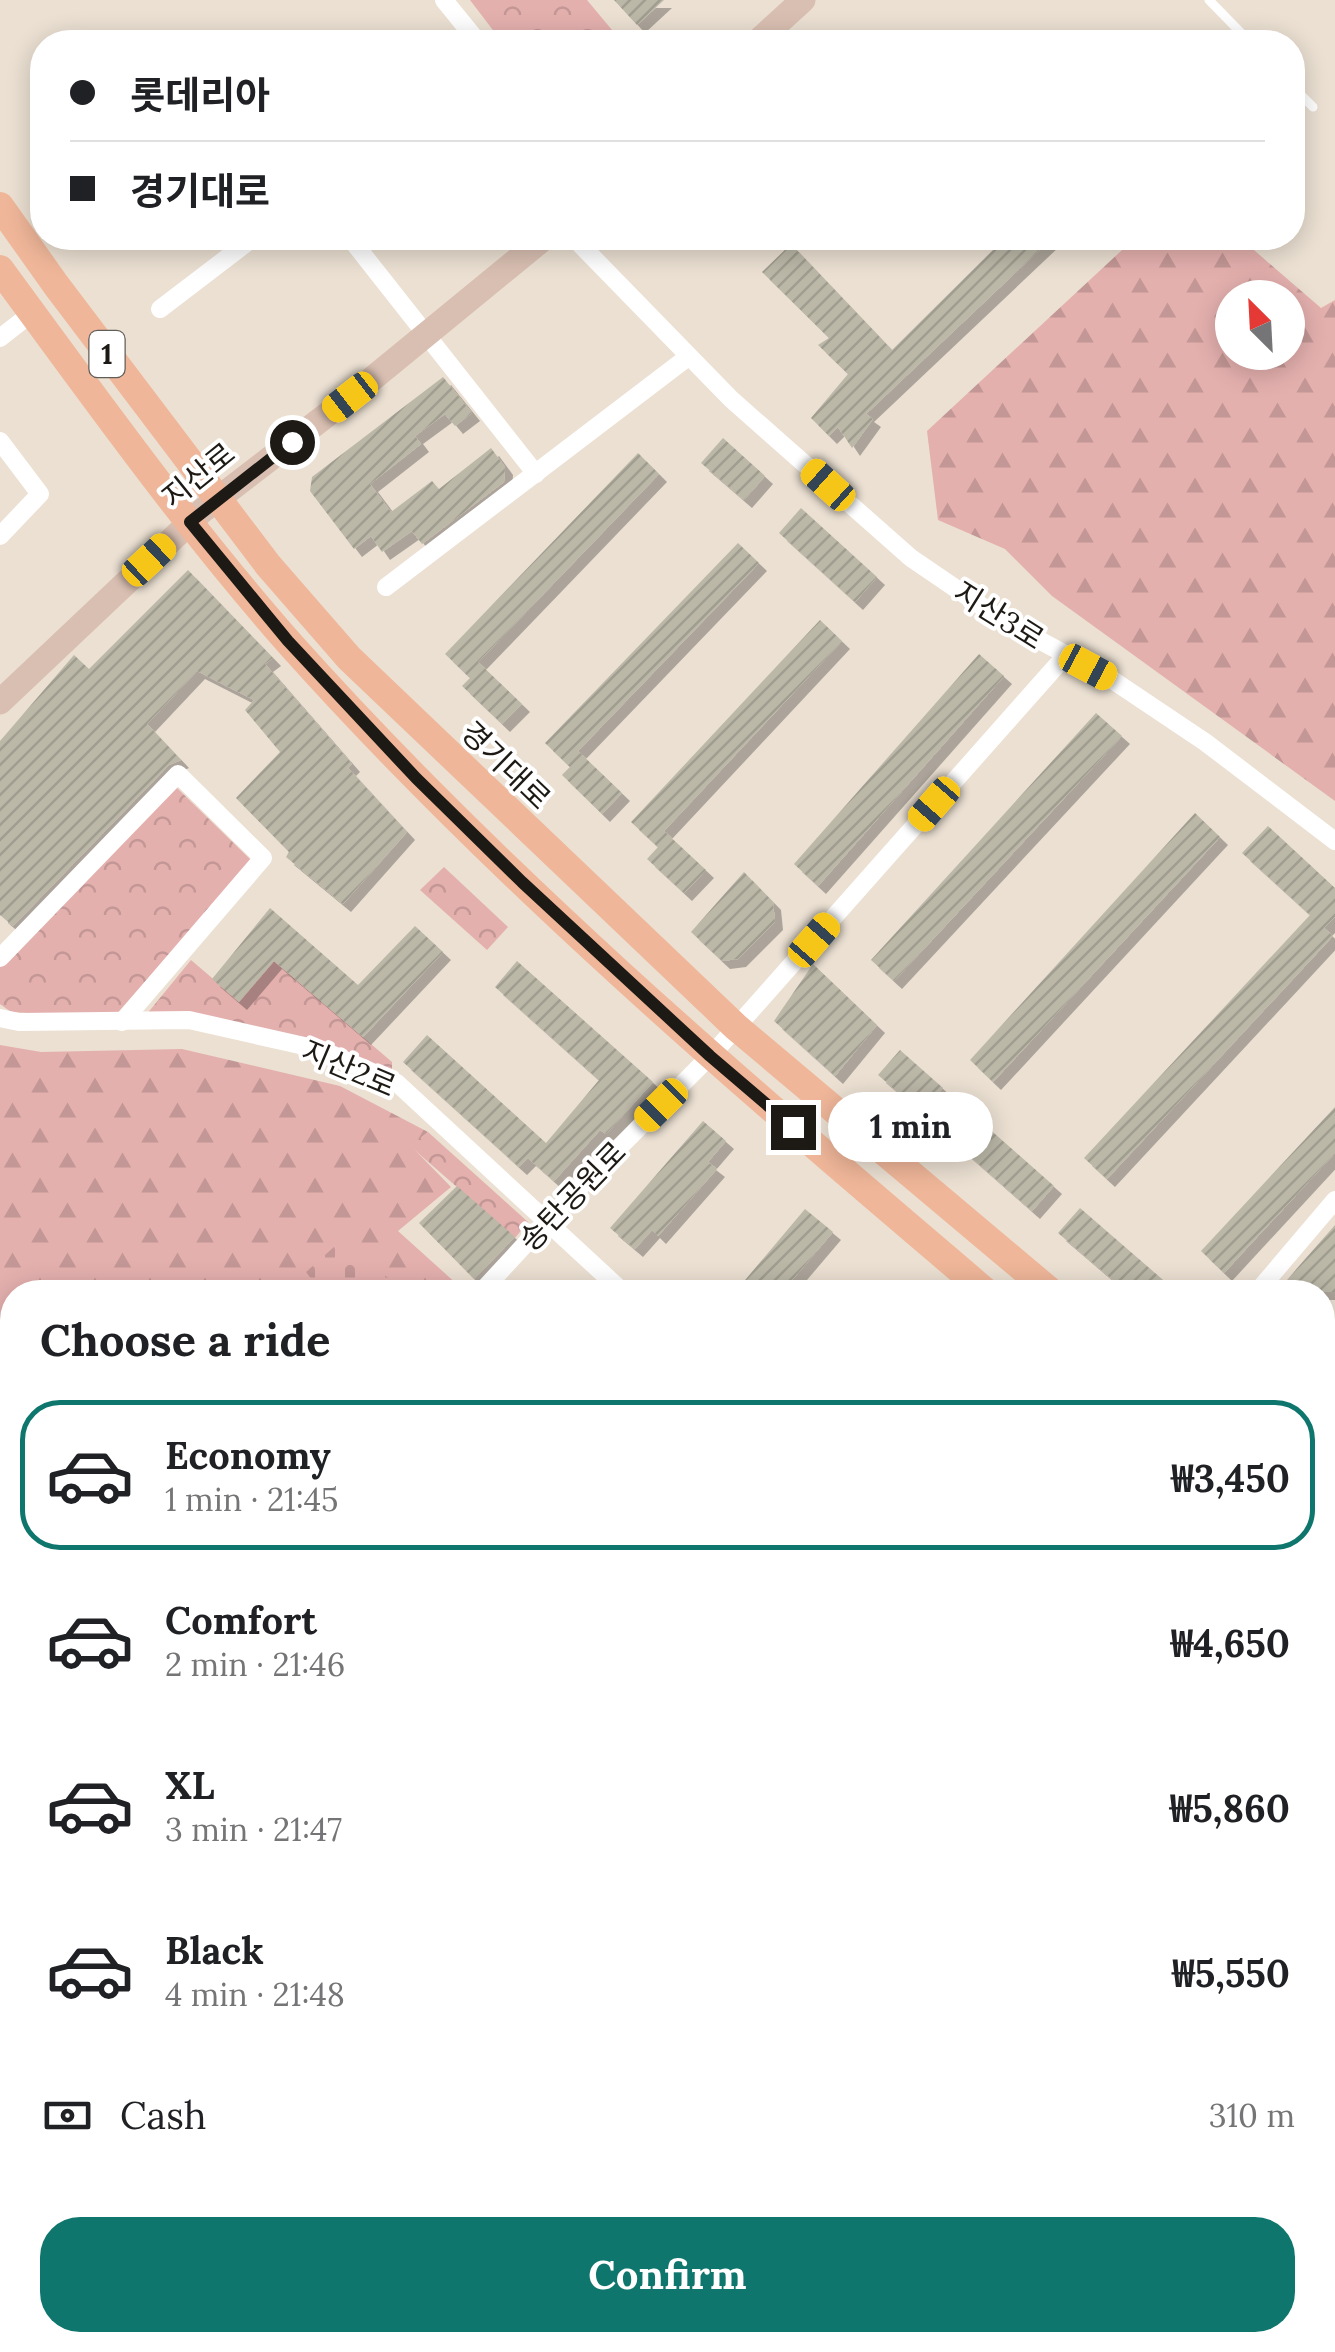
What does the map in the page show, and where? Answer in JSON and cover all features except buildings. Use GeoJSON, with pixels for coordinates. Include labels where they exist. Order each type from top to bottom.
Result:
{"type":"FeatureCollection","features":[{"type":"Feature","properties":{"kind":"main road"},"geometry":{"type":"LineString","coordinates":[[771,30],[803,0]]}},
{"type":"Feature","properties":{"kind":"main road","name":"경기대로"},"geometry":{"type":"LineString","coordinates":[[0,206],[30,246]]}},
{"type":"Feature","properties":{"kind":"main road","name":"경기대로"},"geometry":{"type":"LineString","coordinates":[[33,250],[268,565],[350,658],[736,1027],[1037,1280]]}},
{"type":"Feature","properties":{"kind":"main road","name":"지산로"},"geometry":{"type":"LineString","coordinates":[[0,702],[190,522],[529,250]]}},
{"type":"Feature","properties":{"kind":"main road","name":"1"},"geometry":{"type":"LineString","coordinates":[[0,269],[190,522],[300,654],[416,778],[710,1056],[972,1280]]}},
{"type":"Feature","properties":{"kind":"street"},"geometry":{"type":"LineString","coordinates":[[444,0],[468,30]]}},
{"type":"Feature","properties":{"kind":"street"},"geometry":{"type":"LineString","coordinates":[[160,309],[237,250]]}},
{"type":"Feature","properties":{"kind":"street"},"geometry":{"type":"LineString","coordinates":[[359,250],[536,474]]}},
{"type":"Feature","properties":{"kind":"street","name":"지산3로"},"geometry":{"type":"LineString","coordinates":[[585,250],[688,357],[911,558],[1002,620],[1112,679],[1205,742],[1335,841]]}},
{"type":"Feature","properties":{"kind":"street"},"geometry":{"type":"LineString","coordinates":[[0,338],[32,313]]}},
{"type":"Feature","properties":{"kind":"street"},"geometry":{"type":"LineString","coordinates":[[386,587],[688,357]]}},
{"type":"Feature","properties":{"kind":"street"},"geometry":{"type":"LineString","coordinates":[[0,441],[40,494],[0,536]]}},
{"type":"Feature","properties":{"kind":"street","name":"송탄공원로"},"geometry":{"type":"LineString","coordinates":[[492,1280],[710,1056],[1066,655]]}},
{"type":"Feature","properties":{"kind":"street"},"geometry":{"type":"LineString","coordinates":[[0,958],[178,774],[263,858],[122,1022]]}},
{"type":"Feature","properties":{"kind":"street","name":"지산2로"},"geometry":{"type":"LineString","coordinates":[[0,1018],[19,1022],[189,1020],[322,1050],[397,1083],[610,1280]]}},
{"type":"Feature","properties":{"kind":"street"},"geometry":{"type":"LineString","coordinates":[[1267,1280],[1335,1200]]}},
{"type":"Feature","properties":{"kind":"lane"},"geometry":{"type":"LineString","coordinates":[[1210,0],[1239,30]]}},
{"type":"Feature","properties":{"kind":"lane"},"geometry":{"type":"LineString","coordinates":[[1305,99],[1313,107]]}},
{"type":"Feature","properties":{"kind":"green space"},"geometry":{"type":"Polygon","coordinates":[[[470,0],[587,0],[612,30],[493,30],[470,0]]]}},
{"type":"Feature","properties":{"kind":"green space"},"geometry":{"type":"Polygon","coordinates":[[[1122,250],[1254,250],[1289,280],[1215,280],[1215,370],[1305,370],[1305,294],[1321,308],[1335,300],[1335,801],[1052,596],[1005,549],[938,520],[927,431],[1122,250]]]}},
{"type":"Feature","properties":{"kind":"green space"},"geometry":{"type":"Polygon","coordinates":[[[176,787],[252,861],[113,1018],[11,1012],[0,1004],[0,967],[176,787]]]}},
{"type":"Feature","properties":{"kind":"green space"},"geometry":{"type":"Polygon","coordinates":[[[444,867],[508,927],[487,950],[420,890],[444,867]]]}},
{"type":"Feature","properties":{"kind":"green space"},"geometry":{"type":"Polygon","coordinates":[[[191,960],[239,1001],[274,961],[392,1062],[392,1069],[384,1072],[303,1041],[142,1020],[191,960]]]}},
{"type":"Feature","properties":{"kind":"green space"},"geometry":{"type":"Polygon","coordinates":[[[0,1045],[41,1052],[182,1049],[340,1086],[428,1132],[411,1146],[451,1187],[398,1231],[452,1280],[0,1280],[0,1045]]]}},
{"type":"Feature","properties":{"kind":"green space"},"geometry":{"type":"Polygon","coordinates":[[[428,1132],[528,1222],[515,1238],[410,1146],[428,1132]]]}},
{"type":"Feature","properties":{"kind":"green space"},"geometry":{"type":"Polygon","coordinates":[[[335,1246],[392,1280],[312,1280],[306,1272],[335,1246]]]}},
{"type":"Feature","properties":{"kind":"route"},"geometry":{"type":"LineString","coordinates":[[292,442],[190,522],[288,641],[416,778],[522,882],[793,1127]]}}]}
